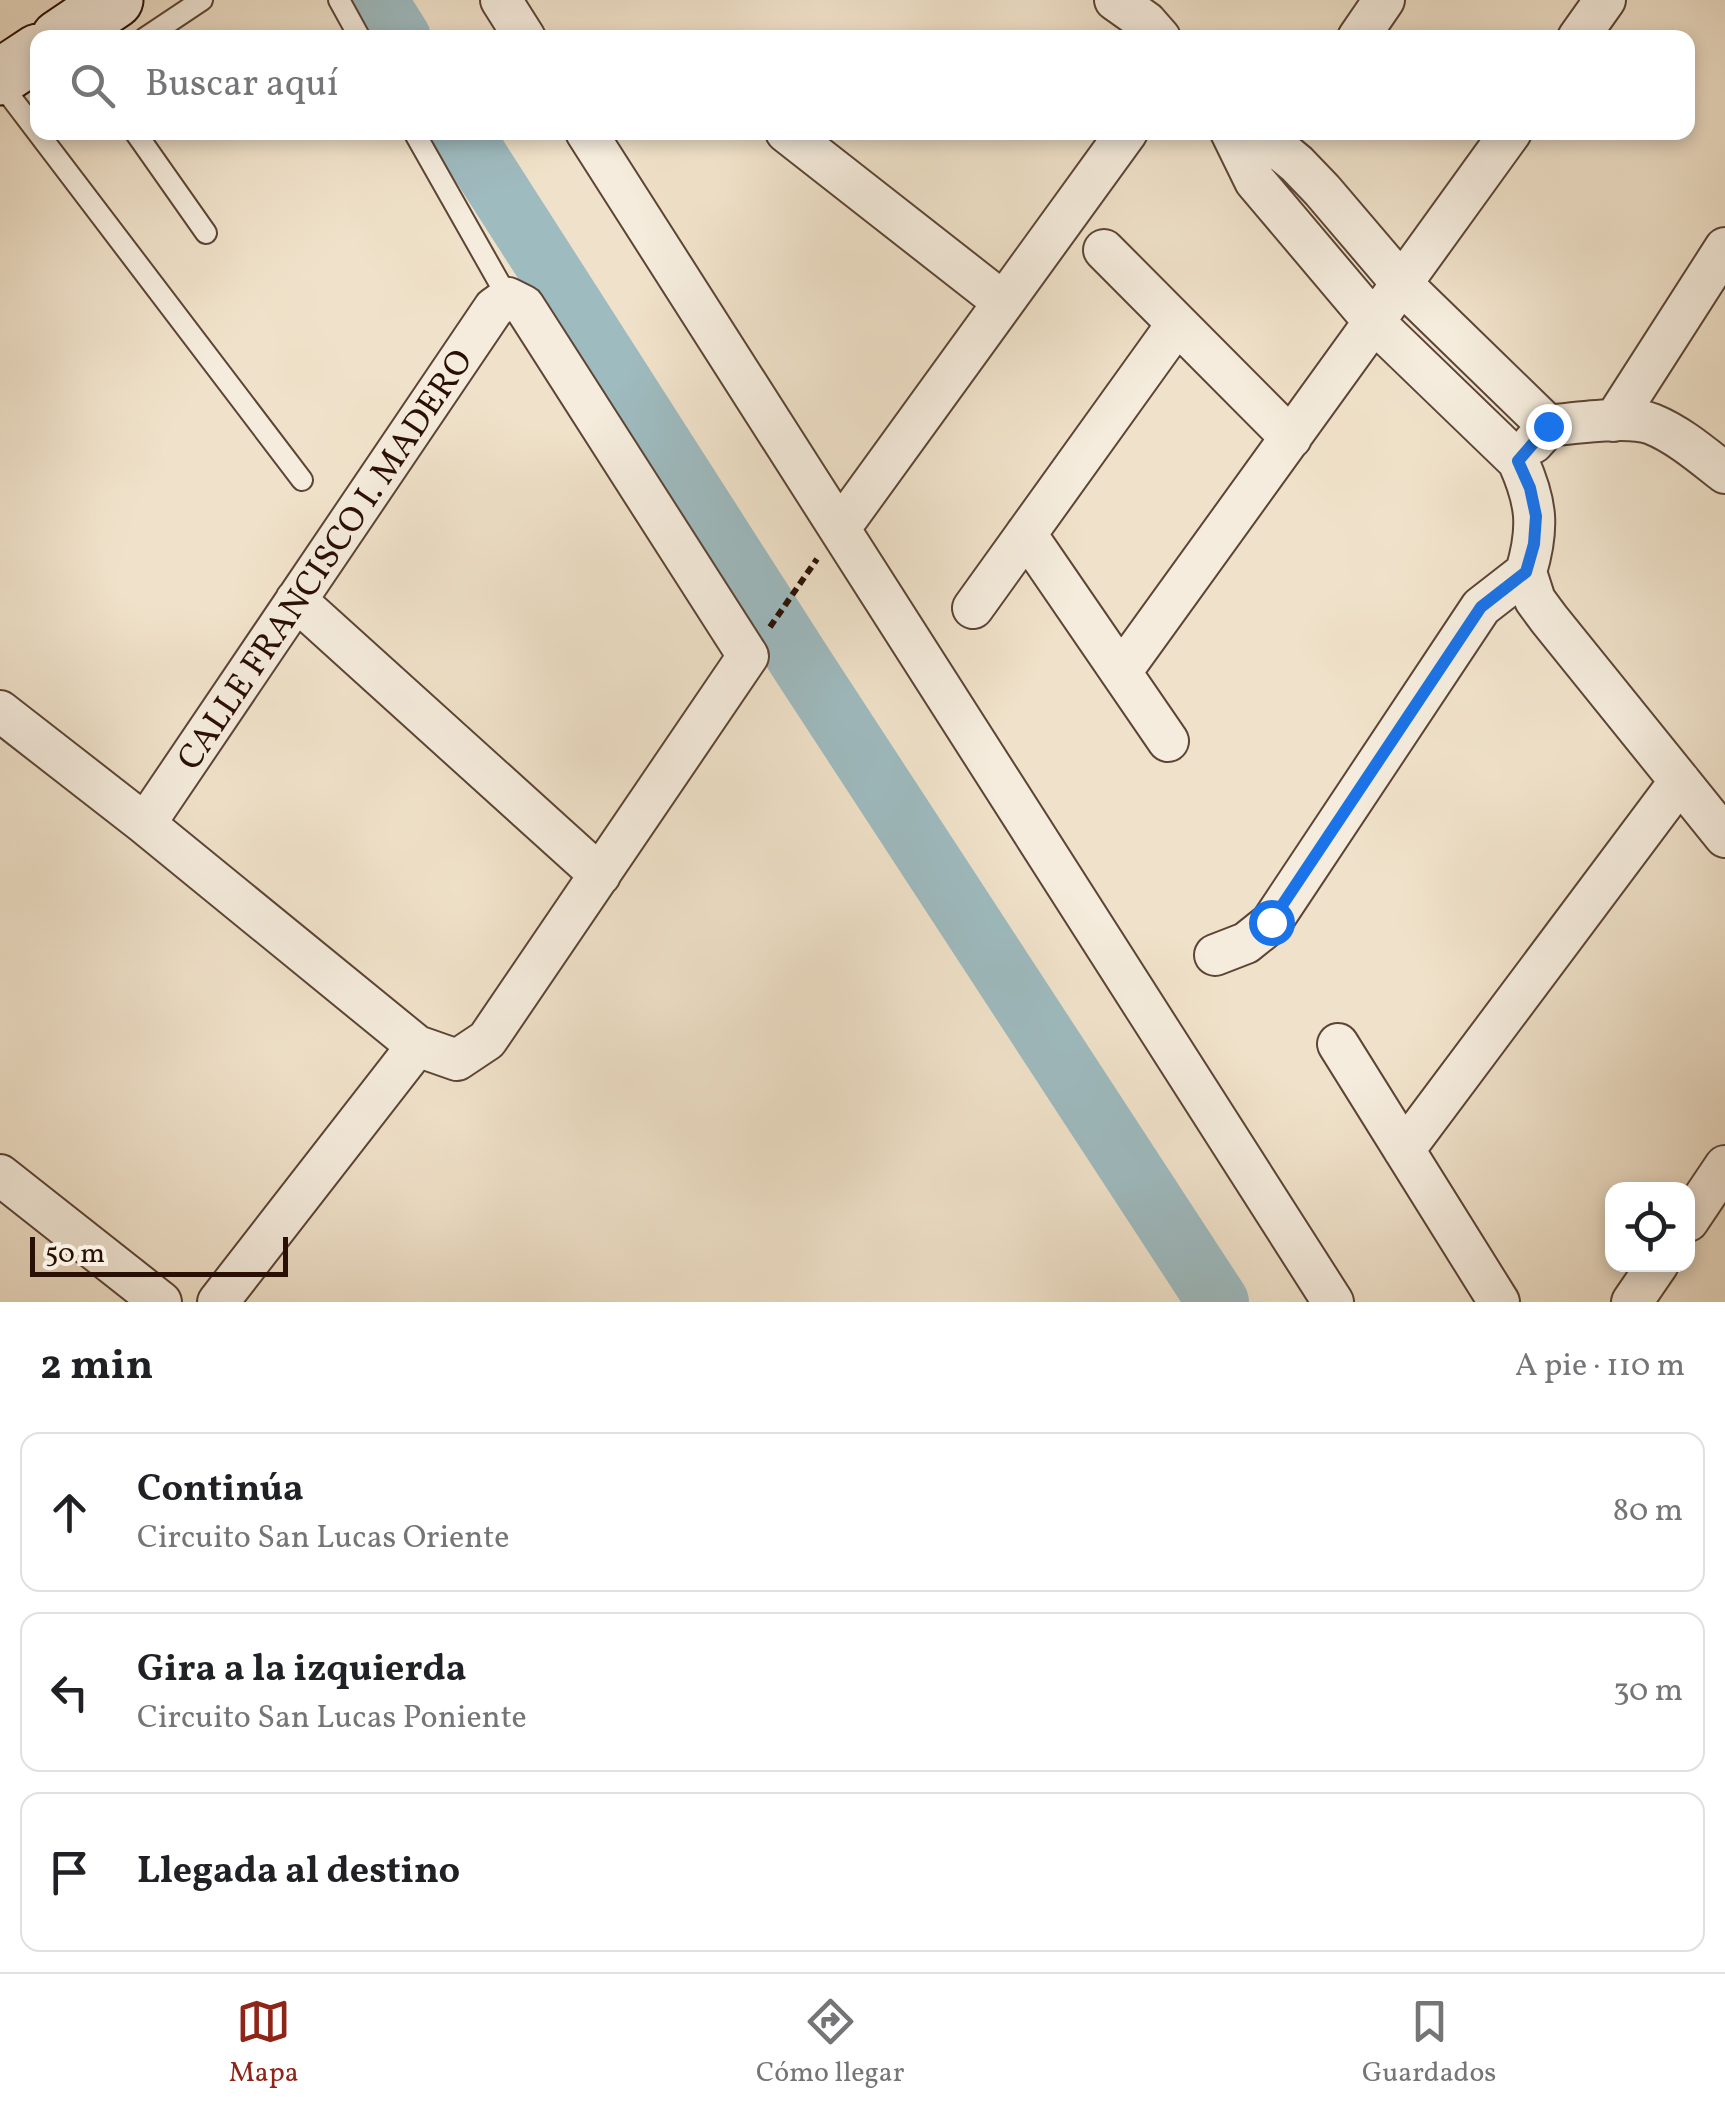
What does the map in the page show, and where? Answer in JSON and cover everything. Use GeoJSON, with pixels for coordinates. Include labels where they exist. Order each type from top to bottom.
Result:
{"type":"FeatureCollection","features":[{"type":"Feature","properties":{"kind":"main road"},"geometry":{"type":"LineString","coordinates":[[72,30],[115,0]]}},
{"type":"Feature","properties":{"kind":"main road"},"geometry":{"type":"LineString","coordinates":[[0,80],[30,59]]}},
{"type":"Feature","properties":{"kind":"street"},"geometry":{"type":"LineString","coordinates":[[501,0],[520,30]]}},
{"type":"Feature","properties":{"kind":"street"},"geometry":{"type":"LineString","coordinates":[[1115,0],[1153,30]]}},
{"type":"Feature","properties":{"kind":"street"},"geometry":{"type":"LineString","coordinates":[[1363,30],[1384,0]]}},
{"type":"Feature","properties":{"kind":"street"},"geometry":{"type":"LineString","coordinates":[[1584,30],[1605,0]]}},
{"type":"Feature","properties":{"kind":"street"},"geometry":{"type":"LineString","coordinates":[[591,140],[831,540],[1333,1302]]}},
{"type":"Feature","properties":{"kind":"street"},"geometry":{"type":"LineString","coordinates":[[796,140],[1002,302]]}},
{"type":"Feature","properties":{"kind":"street"},"geometry":{"type":"LineString","coordinates":[[831,540],[1121,140]]}},
{"type":"Feature","properties":{"kind":"street"},"geometry":{"type":"LineString","coordinates":[[1236,140],[1255,181],[1375,323],[1518,461],[1530,488],[1536,516],[1526,572],[1535,600],[1725,837]]}},
{"type":"Feature","properties":{"kind":"street"},"geometry":{"type":"LineString","coordinates":[[1121,672],[1505,140]]}},
{"type":"Feature","properties":{"kind":"street"},"geometry":{"type":"LineString","coordinates":[[1255,181],[1285,141],[1403,285],[1548,426]]}},
{"type":"Feature","properties":{"kind":"street"},"geometry":{"type":"LineString","coordinates":[[1614,420],[1725,248]]}},
{"type":"Feature","properties":{"kind":"street"},"geometry":{"type":"LineString","coordinates":[[1104,250],[1291,438]]}},
{"type":"Feature","properties":{"kind":"street"},"geometry":{"type":"LineString","coordinates":[[0,711],[417,1046],[457,1060],[487,1040],[758,642],[524,306],[508,298]]}},
{"type":"Feature","properties":{"kind":"street","name":"CALLE FRANCISCO I. MADERO"},"geometry":{"type":"LineString","coordinates":[[145,824],[494,308],[508,298]]}},
{"type":"Feature","properties":{"kind":"street"},"geometry":{"type":"LineString","coordinates":[[973,608],[1177,324]]}},
{"type":"Feature","properties":{"kind":"street"},"geometry":{"type":"LineString","coordinates":[[1518,461],[1548,426],[1614,420],[1648,422],[1677,436],[1725,473]]}},
{"type":"Feature","properties":{"kind":"street"},"geometry":{"type":"LineString","coordinates":[[1026,534],[1168,741]]}},
{"type":"Feature","properties":{"kind":"street"},"geometry":{"type":"LineString","coordinates":[[1215,956],[1246,943],[1271,922],[1481,607],[1526,572]]}},
{"type":"Feature","properties":{"kind":"street"},"geometry":{"type":"LineString","coordinates":[[296,600],[600,875]]}},
{"type":"Feature","properties":{"kind":"street"},"geometry":{"type":"LineString","coordinates":[[1404,1150],[1680,781]]}},
{"type":"Feature","properties":{"kind":"street"},"geometry":{"type":"LineString","coordinates":[[1338,1044],[1499,1302]]}},
{"type":"Feature","properties":{"kind":"street"},"geometry":{"type":"LineString","coordinates":[[218,1302],[417,1046]]}},
{"type":"Feature","properties":{"kind":"street"},"geometry":{"type":"LineString","coordinates":[[1695,1211],[1725,1166]]}},
{"type":"Feature","properties":{"kind":"street"},"geometry":{"type":"LineString","coordinates":[[0,1174],[160,1302]]}},
{"type":"Feature","properties":{"kind":"street"},"geometry":{"type":"LineString","coordinates":[[1632,1302],[1653,1272]]}},
{"type":"Feature","properties":{"kind":"lane"},"geometry":{"type":"LineString","coordinates":[[156,30],[202,0]]}},
{"type":"Feature","properties":{"kind":"lane"},"geometry":{"type":"LineString","coordinates":[[339,0],[356,30]]}},
{"type":"Feature","properties":{"kind":"lane"},"geometry":{"type":"LineString","coordinates":[[0,80],[30,120]]}},
{"type":"Feature","properties":{"kind":"lane"},"geometry":{"type":"LineString","coordinates":[[45,140],[302,480]]}},
{"type":"Feature","properties":{"kind":"lane"},"geometry":{"type":"LineString","coordinates":[[141,140],[206,233]]}},
{"type":"Feature","properties":{"kind":"lane"},"geometry":{"type":"LineString","coordinates":[[419,140],[508,298]]}},
{"type":"Feature","properties":{"kind":"path"},"geometry":{"type":"LineString","coordinates":[[758,642],[831,540]]}},
{"type":"Feature","properties":{"kind":"waterway"},"geometry":{"type":"LineString","coordinates":[[376,0],[395,30]]}},
{"type":"Feature","properties":{"kind":"waterway"},"geometry":{"type":"LineString","coordinates":[[466,140],[1218,1302]]}},
{"type":"Feature","properties":{"kind":"route"},"geometry":{"type":"LineString","coordinates":[[1271,922],[1481,607],[1526,572],[1536,516],[1530,488],[1518,461],[1548,426]]}}]}
